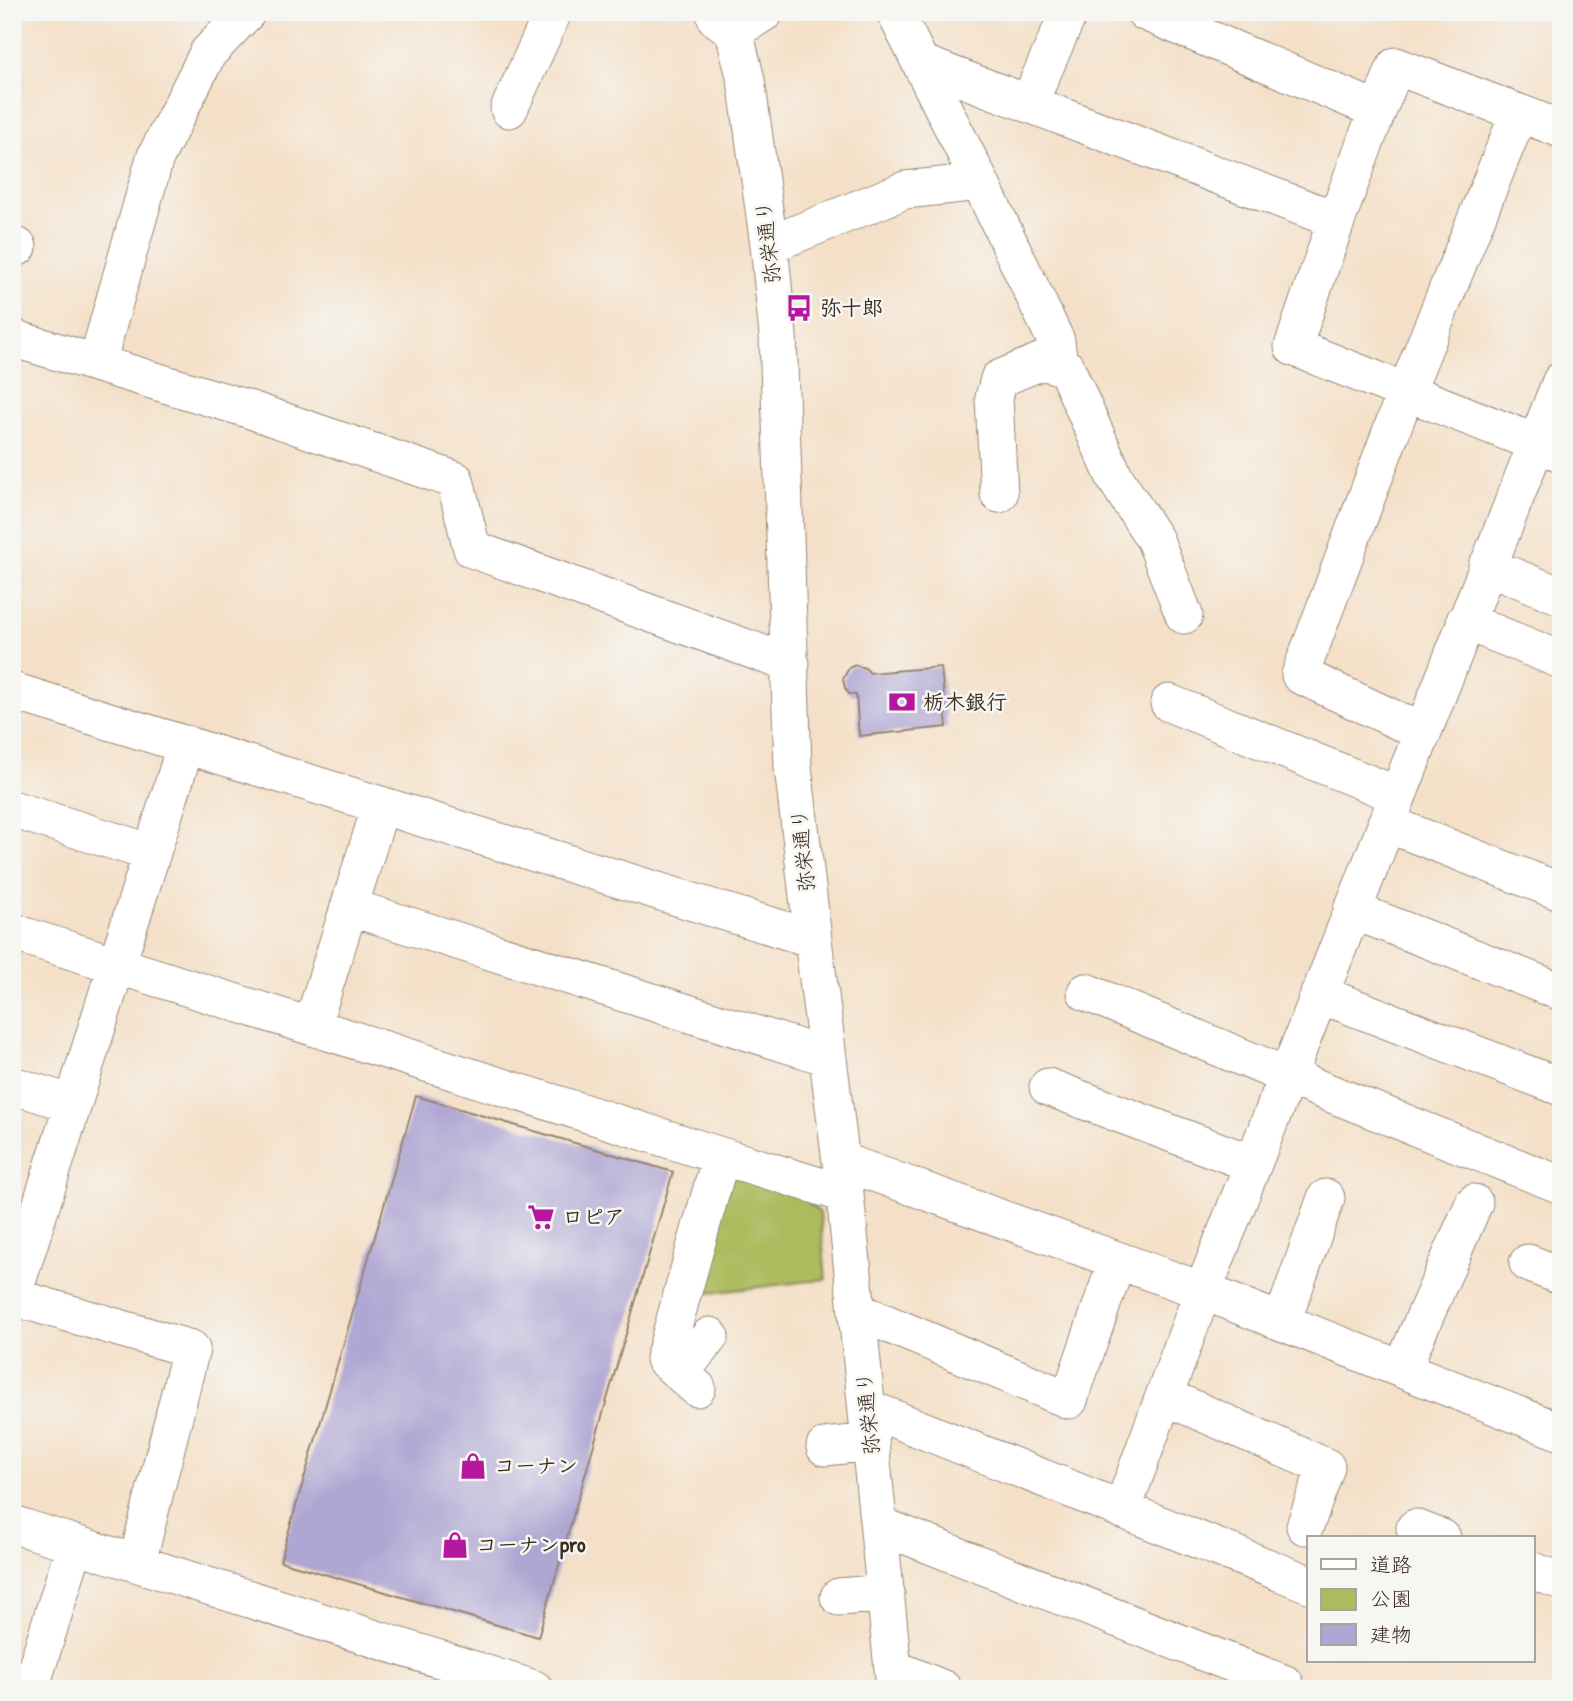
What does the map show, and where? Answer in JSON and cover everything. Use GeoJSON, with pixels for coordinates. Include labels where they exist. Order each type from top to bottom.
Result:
{"type":"FeatureCollection","features":[{"type":"Feature","properties":{"kind":"street"},"geometry":{"type":"LineString","coordinates":[[97,363],[155,158],[208,53],[247,12]]}},
{"type":"Feature","properties":{"kind":"street"},"geometry":{"type":"LineString","coordinates":[[509,109],[553,12]]}},
{"type":"Feature","properties":{"kind":"street"},"geometry":{"type":"LineString","coordinates":[[723,18],[765,12]]}},
{"type":"Feature","properties":{"kind":"street"},"geometry":{"type":"LineString","coordinates":[[895,12],[1056,341],[1059,366]]}},
{"type":"Feature","properties":{"kind":"street"},"geometry":{"type":"LineString","coordinates":[[1029,103],[1069,12]]}},
{"type":"Feature","properties":{"kind":"street"},"geometry":{"type":"LineString","coordinates":[[1165,16],[1377,110]]}},
{"type":"Feature","properties":{"kind":"street","name":"弥栄通り"},"geometry":{"type":"LineString","coordinates":[[723,18],[746,80],[769,245],[778,335],[793,767],[843,1177],[894,1678]]}},
{"type":"Feature","properties":{"kind":"street"},"geometry":{"type":"LineString","coordinates":[[921,63],[1336,220]]}},
{"type":"Feature","properties":{"kind":"street"},"geometry":{"type":"LineString","coordinates":[[1549,448],[1293,346],[1336,220],[1396,66],[1561,129]]}},
{"type":"Feature","properties":{"kind":"street"},"geometry":{"type":"LineString","coordinates":[[1422,732],[1300,675],[1406,392],[1519,113]]}},
{"type":"Feature","properties":{"kind":"street"},"geometry":{"type":"LineString","coordinates":[[769,245],[905,190],[980,181]]}},
{"type":"Feature","properties":{"kind":"street"},"geometry":{"type":"LineString","coordinates":[[12,338],[245,408],[455,480],[472,549],[791,664]]}},
{"type":"Feature","properties":{"kind":"street"},"geometry":{"type":"LineString","coordinates":[[999,494],[994,398],[999,379],[1042,360],[1066,368],[1115,478],[1155,540],[1184,615]]}},
{"type":"Feature","properties":{"kind":"street"},"geometry":{"type":"LineString","coordinates":[[1122,1510],[1203,1291],[1487,566],[1549,448],[1561,381]]}},
{"type":"Feature","properties":{"kind":"street"},"geometry":{"type":"LineString","coordinates":[[1487,566],[1561,596]]}},
{"type":"Feature","properties":{"kind":"street"},"geometry":{"type":"LineString","coordinates":[[1465,621],[1561,660]]}},
{"type":"Feature","properties":{"kind":"street"},"geometry":{"type":"LineString","coordinates":[[12,691],[813,939]]}},
{"type":"Feature","properties":{"kind":"street"},"geometry":{"type":"LineString","coordinates":[[1169,702],[1561,892]]}},
{"type":"Feature","properties":{"kind":"street"},"geometry":{"type":"LineString","coordinates":[[137,1563],[191,1349],[13,1298],[22,1234],[73,1104],[186,744]]}},
{"type":"Feature","properties":{"kind":"street"},"geometry":{"type":"LineString","coordinates":[[312,1026],[382,805]]}},
{"type":"Feature","properties":{"kind":"street"},"geometry":{"type":"LineString","coordinates":[[12,809],[152,853]]}},
{"type":"Feature","properties":{"kind":"street"},"geometry":{"type":"LineString","coordinates":[[349,907],[828,1057]]}},
{"type":"Feature","properties":{"kind":"street"},"geometry":{"type":"LineString","coordinates":[[1352,909],[1561,992]]}},
{"type":"Feature","properties":{"kind":"street"},"geometry":{"type":"LineString","coordinates":[[12,932],[721,1156],[843,1177],[1117,1261],[1203,1291],[1561,1432]]}},
{"type":"Feature","properties":{"kind":"street"},"geometry":{"type":"LineString","coordinates":[[1086,992],[1287,1076],[1561,1185]]}},
{"type":"Feature","properties":{"kind":"street"},"geometry":{"type":"LineString","coordinates":[[1319,994],[1561,1087]]}},
{"type":"Feature","properties":{"kind":"street"},"geometry":{"type":"LineString","coordinates":[[12,1085],[73,1104]]}},
{"type":"Feature","properties":{"kind":"street"},"geometry":{"type":"LineString","coordinates":[[1048,1087],[1253,1164]]}},
{"type":"Feature","properties":{"kind":"street"},"geometry":{"type":"LineString","coordinates":[[710,1336],[688,1380],[664,1359],[721,1156]]}},
{"type":"Feature","properties":{"kind":"street"},"geometry":{"type":"LineString","coordinates":[[1282,1322],[1326,1198]]}},
{"type":"Feature","properties":{"kind":"street"},"geometry":{"type":"LineString","coordinates":[[1402,1369],[1474,1203]]}},
{"type":"Feature","properties":{"kind":"street"},"geometry":{"type":"LineString","coordinates":[[857,1311],[1069,1400],[1117,1261]]}},
{"type":"Feature","properties":{"kind":"street"},"geometry":{"type":"LineString","coordinates":[[1164,1396],[1326,1467],[1305,1526]]}},
{"type":"Feature","properties":{"kind":"street"},"geometry":{"type":"LineString","coordinates":[[825,1447],[869,1425],[1122,1510],[1307,1583]]}},
{"type":"Feature","properties":{"kind":"street"},"geometry":{"type":"LineString","coordinates":[[12,1524],[534,1689]]}},
{"type":"Feature","properties":{"kind":"street"},"geometry":{"type":"LineString","coordinates":[[879,1525],[1285,1684],[1283,1689]]}},
{"type":"Feature","properties":{"kind":"street"},"geometry":{"type":"LineString","coordinates":[[30,1689],[75,1544]]}},
{"type":"Feature","properties":{"kind":"street"},"geometry":{"type":"LineString","coordinates":[[1534,1571],[1561,1581]]}},
{"type":"Feature","properties":{"kind":"street"},"geometry":{"type":"LineString","coordinates":[[839,1597],[886,1593]]}},
{"type":"Feature","properties":{"kind":"street"},"geometry":{"type":"LineString","coordinates":[[894,1678],[943,1689]]}},
{"type":"Feature","properties":{"kind":"green space"},"geometry":{"type":"Polygon","coordinates":[[[729,1175],[800,1195],[820,1213],[826,1279],[701,1294],[729,1175]]]}},
{"type":"Feature","properties":{"kind":"building"},"geometry":{"type":"Polygon","coordinates":[[[855,665],[870,673],[941,667],[947,727],[859,736],[856,695],[849,694],[843,679],[849,668],[855,665]]]}},
{"type":"Feature","properties":{"kind":"building"},"geometry":{"type":"Polygon","coordinates":[[[416,1096],[673,1172],[538,1637],[280,1561],[416,1096]]]}},
{"type":"Feature","properties":{"kind":"place","name":"弥十郎"},"geometry":{"type":"Point","coordinates":[799,308]}},
{"type":"Feature","properties":{"kind":"place","name":"栃木銀行"},"geometry":{"type":"Point","coordinates":[902,702]}},
{"type":"Feature","properties":{"kind":"place","name":"ロピア"},"geometry":{"type":"Point","coordinates":[541,1217]}},
{"type":"Feature","properties":{"kind":"place","name":"コーナン"},"geometry":{"type":"Point","coordinates":[473,1466]}},
{"type":"Feature","properties":{"kind":"place","name":"コーナンpro"},"geometry":{"type":"Point","coordinates":[455,1545]}}]}
